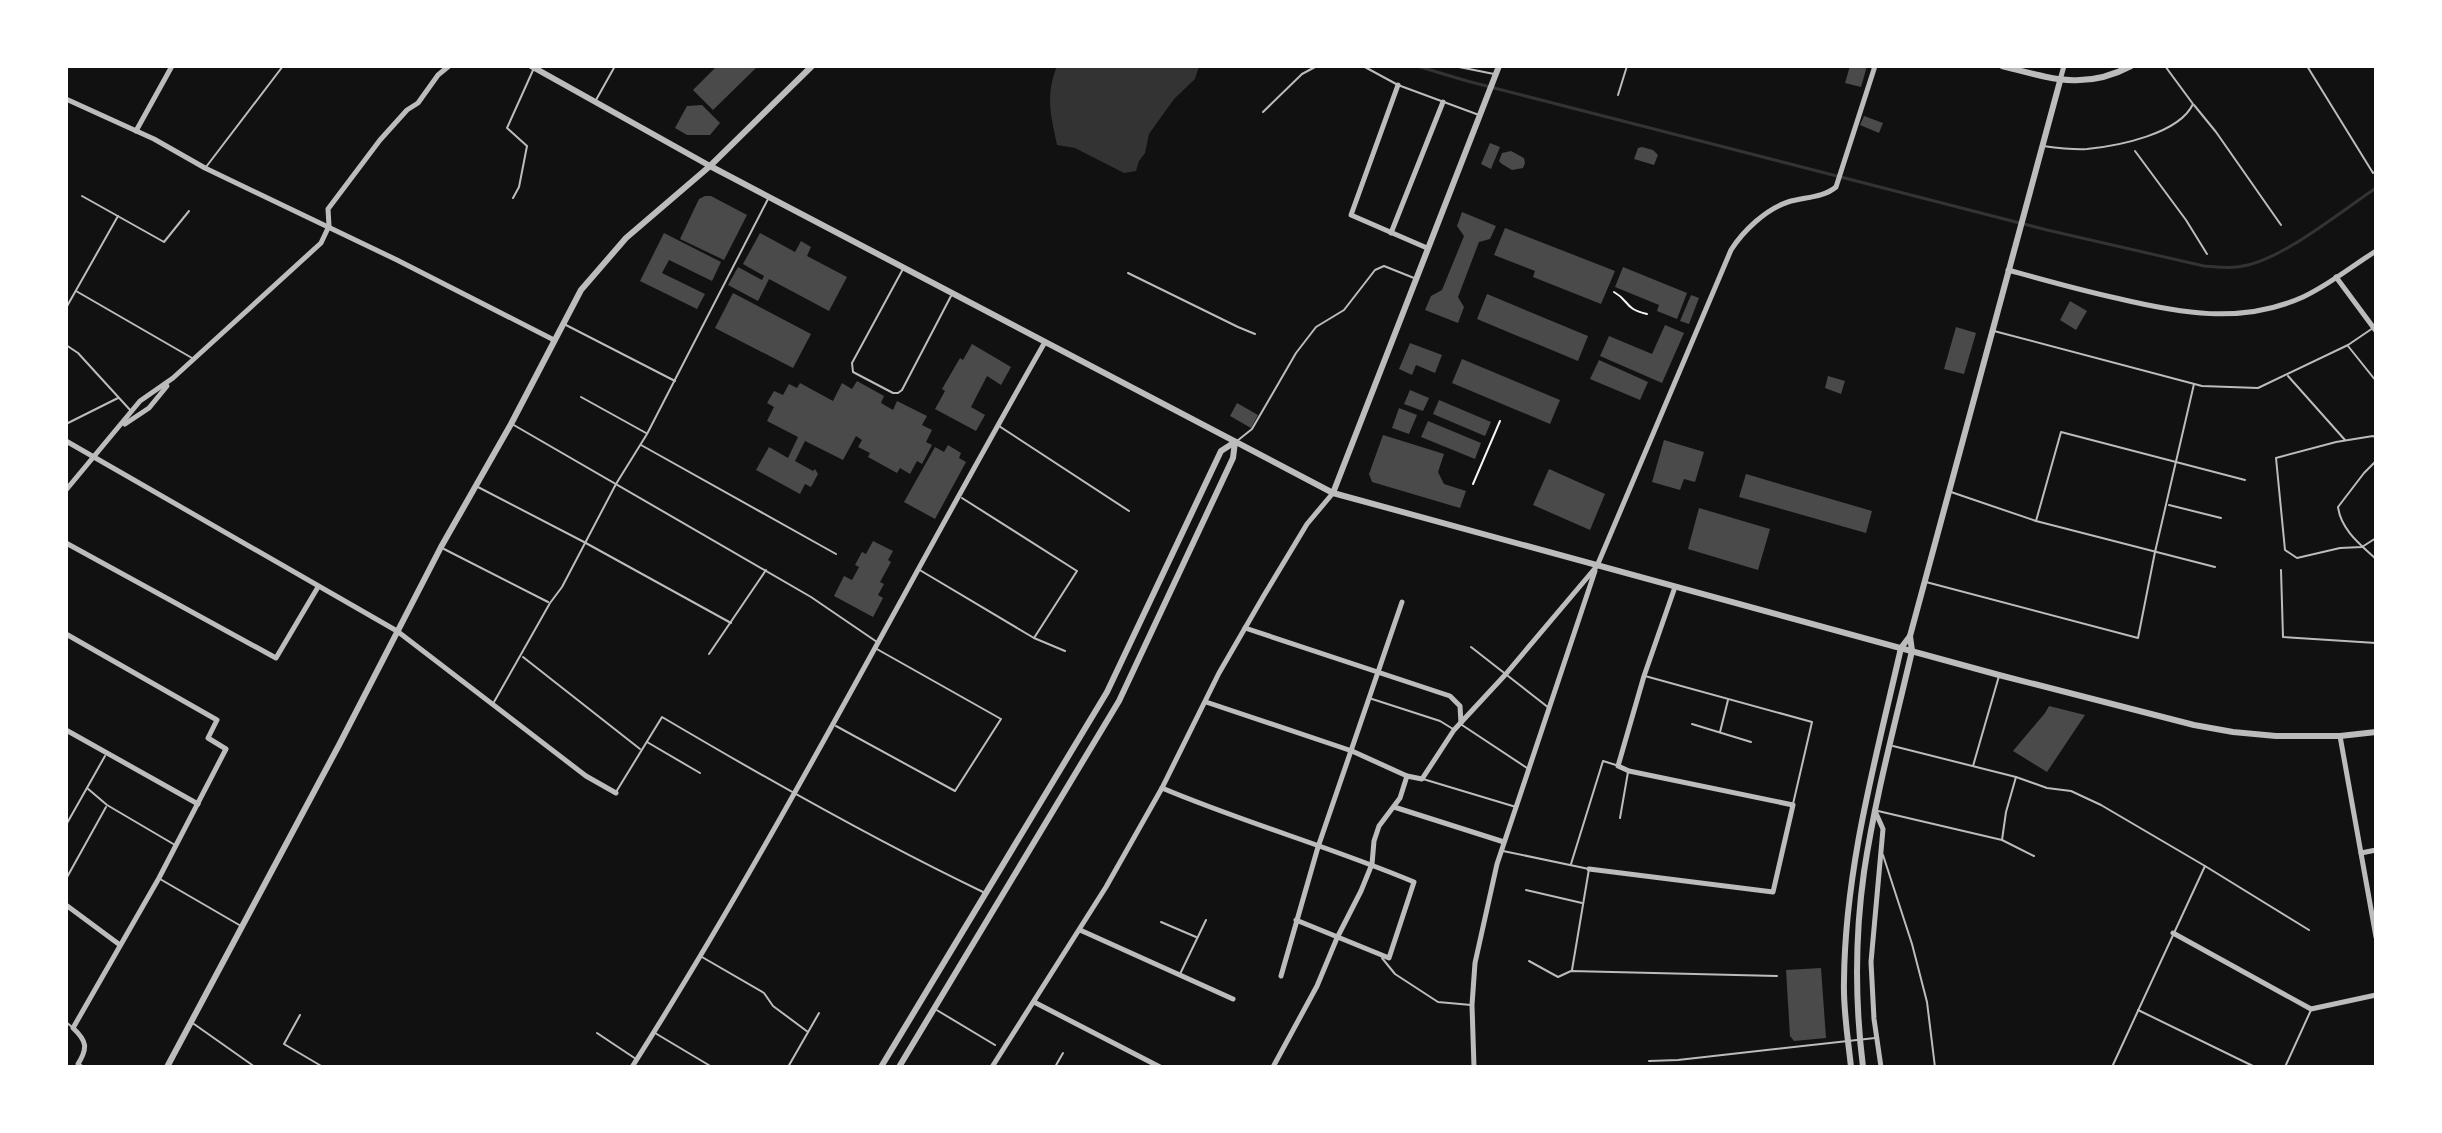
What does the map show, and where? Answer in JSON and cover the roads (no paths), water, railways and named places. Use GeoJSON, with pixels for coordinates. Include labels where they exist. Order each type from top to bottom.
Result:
{"type":"FeatureCollection","features":[{"type":"Feature","properties":{"kind":"street"},"geometry":{"type":"LineString","coordinates":[[136,131],[172,66]]}},
{"type":"Feature","properties":{"kind":"street"},"geometry":{"type":"LineString","coordinates":[[66,490],[140,401],[173,378],[321,243],[329,226],[328,209],[380,140],[407,110],[418,103],[438,75],[449,66]]}},
{"type":"Feature","properties":{"kind":"street"},"geometry":{"type":"LineString","coordinates":[[169,1066],[441,547],[511,424],[581,290],[626,238],[710,166],[812,66]]}},
{"type":"Feature","properties":{"kind":"street"},"geometry":{"type":"LineString","coordinates":[[992,1067],[1080,930],[1162,788],[1245,628],[1307,524],[1333,493],[1499,66]]}},
{"type":"Feature","properties":{"kind":"street"},"geometry":{"type":"LineString","coordinates":[[1474,1067],[1472,1005],[1475,963],[1501,850],[1597,566],[1731,250],[1743,234],[1777,207],[1828,193],[1836,187],[1875,66]]}},
{"type":"Feature","properties":{"kind":"street"},"geometry":{"type":"LineString","coordinates":[[2002,66],[2060,81],[2099,80],[2131,66]]}},
{"type":"Feature","properties":{"kind":"street"},"geometry":{"type":"LineString","coordinates":[[1851,1067],[1843,984],[1850,890],[1866,801],[1901,648],[1910,636],[2064,66]]}},
{"type":"Feature","properties":{"kind":"street"},"geometry":{"type":"LineString","coordinates":[[533,67],[710,166],[1333,493],[2167,719],[2233,732],[2276,736],[2340,736],[2376,732]]}},
{"type":"Feature","properties":{"kind":"street"},"geometry":{"type":"LineString","coordinates":[[1398,85],[1351,215],[1427,248]]}},
{"type":"Feature","properties":{"kind":"street"},"geometry":{"type":"LineString","coordinates":[[66,99],[329,226],[554,340]]}},
{"type":"Feature","properties":{"kind":"street"},"geometry":{"type":"LineString","coordinates":[[1391,233],[1443,102]]}},
{"type":"Feature","properties":{"kind":"street"},"geometry":{"type":"LineString","coordinates":[[2008,270],[2154,308],[2204,316],[2272,308],[2303,297],[2376,251]]}},
{"type":"Feature","properties":{"kind":"street"},"geometry":{"type":"LineString","coordinates":[[2336,277],[2375,330]]}},
{"type":"Feature","properties":{"kind":"street"},"geometry":{"type":"LineString","coordinates":[[632,1067],[753,869],[957,495],[1045,342]]}},
{"type":"Feature","properties":{"kind":"street"},"geometry":{"type":"LineString","coordinates":[[120,427],[149,408],[173,378]]}},
{"type":"Feature","properties":{"kind":"street"},"geometry":{"type":"LineString","coordinates":[[66,441],[397,631],[586,776],[616,793]]}},
{"type":"Feature","properties":{"kind":"street"},"geometry":{"type":"LineString","coordinates":[[881,1067],[1107,692],[1221,451],[1235,442]]}},
{"type":"Feature","properties":{"kind":"street"},"geometry":{"type":"LineString","coordinates":[[899,1067],[1119,701],[1233,458],[1235,442]]}},
{"type":"Feature","properties":{"kind":"street"},"geometry":{"type":"LineString","coordinates":[[66,543],[276,658],[318,587]]}},
{"type":"Feature","properties":{"kind":"street"},"geometry":{"type":"LineString","coordinates":[[1206,702],[1352,751],[1407,776],[1422,779],[1454,730],[1597,566]]}},
{"type":"Feature","properties":{"kind":"street"},"geometry":{"type":"LineString","coordinates":[[1589,869],[1773,892],[1793,805],[1629,771],[1618,766],[1644,676],[1675,587]]}},
{"type":"Feature","properties":{"kind":"street"},"geometry":{"type":"LineString","coordinates":[[1281,976],[1318,847],[1402,602]]}},
{"type":"Feature","properties":{"kind":"street"},"geometry":{"type":"LineString","coordinates":[[1245,628],[1450,696],[1460,706],[1461,725]]}},
{"type":"Feature","properties":{"kind":"street"},"geometry":{"type":"LineString","coordinates":[[66,634],[217,720],[208,738],[226,749],[159,878],[73,1028],[84,1038],[86,1051],[78,1064],[81,1067]]}},
{"type":"Feature","properties":{"kind":"street"},"geometry":{"type":"LineString","coordinates":[[1863,1067],[1859,930],[1864,872],[1912,651],[1910,636]]}},
{"type":"Feature","properties":{"kind":"street"},"geometry":{"type":"LineString","coordinates":[[66,730],[198,804]]}},
{"type":"Feature","properties":{"kind":"street"},"geometry":{"type":"LineString","coordinates":[[1082,732],[1095,740]]}},
{"type":"Feature","properties":{"kind":"street"},"geometry":{"type":"LineString","coordinates":[[2340,736],[2376,937]]}},
{"type":"Feature","properties":{"kind":"street"},"geometry":{"type":"LineString","coordinates":[[1273,1067],[1317,986],[1361,891],[1372,864],[1379,826],[1400,798],[1407,776]]}},
{"type":"Feature","properties":{"kind":"street"},"geometry":{"type":"LineString","coordinates":[[1162,788],[1414,882],[1389,958],[1296,920]]}},
{"type":"Feature","properties":{"kind":"street"},"geometry":{"type":"LineString","coordinates":[[1394,807],[1504,842]]}},
{"type":"Feature","properties":{"kind":"street"},"geometry":{"type":"LineString","coordinates":[[1875,811],[1883,829],[1871,962],[1881,1067]]}},
{"type":"Feature","properties":{"kind":"street"},"geometry":{"type":"LineString","coordinates":[[2361,853],[2376,850]]}},
{"type":"Feature","properties":{"kind":"street"},"geometry":{"type":"LineString","coordinates":[[66,905],[120,945]]}},
{"type":"Feature","properties":{"kind":"street"},"geometry":{"type":"LineString","coordinates":[[1080,930],[1233,999]]}},
{"type":"Feature","properties":{"kind":"street"},"geometry":{"type":"LineString","coordinates":[[2173,933],[2311,1009],[2376,995]]}},
{"type":"Feature","properties":{"kind":"street"},"geometry":{"type":"LineString","coordinates":[[1034,1002],[1160,1067]]}},
{"type":"Feature","properties":{"kind":"lane"},"geometry":{"type":"LineString","coordinates":[[205,168],[283,66]]}},
{"type":"Feature","properties":{"kind":"lane"},"geometry":{"type":"LineString","coordinates":[[596,101],[615,66]]}},
{"type":"Feature","properties":{"kind":"lane"},"geometry":{"type":"LineString","coordinates":[[1263,112],[1302,74],[1317,66]]}},
{"type":"Feature","properties":{"kind":"lane"},"geometry":{"type":"LineString","coordinates":[[1363,66],[1398,85],[1480,116]]}},
{"type":"Feature","properties":{"kind":"lane"},"geometry":{"type":"LineString","coordinates":[[1454,66],[1494,78]]}},
{"type":"Feature","properties":{"kind":"lane"},"geometry":{"type":"LineString","coordinates":[[1618,95],[1627,66]]}},
{"type":"Feature","properties":{"kind":"lane"},"geometry":{"type":"LineString","coordinates":[[2165,66],[2281,225]]}},
{"type":"Feature","properties":{"kind":"lane"},"geometry":{"type":"LineString","coordinates":[[2307,66],[2374,172]]}},
{"type":"Feature","properties":{"kind":"lane"},"geometry":{"type":"LineString","coordinates":[[513,198],[519,187],[527,146],[507,128],[533,67]]}},
{"type":"Feature","properties":{"kind":"lane"},"geometry":{"type":"LineString","coordinates":[[2042,146],[2084,149],[2124,143],[2177,122],[2193,104]]}},
{"type":"Feature","properties":{"kind":"lane"},"geometry":{"type":"LineString","coordinates":[[2135,151],[2207,254]]}},
{"type":"Feature","properties":{"kind":"lane"},"geometry":{"type":"LineString","coordinates":[[82,196],[164,242],[189,211]]}},
{"type":"Feature","properties":{"kind":"lane"},"geometry":{"type":"LineString","coordinates":[[494,703],[647,434],[769,197]]}},
{"type":"Feature","properties":{"kind":"lane"},"geometry":{"type":"LineString","coordinates":[[66,308],[118,216]]}},
{"type":"Feature","properties":{"kind":"lane"},"geometry":{"type":"LineString","coordinates":[[1235,442],[1252,429],[1296,353],[1316,327],[1344,310],[1375,270],[1384,266],[1415,279]]}},
{"type":"Feature","properties":{"kind":"lane"},"geometry":{"type":"LineString","coordinates":[[904,268],[851,367],[853,372],[893,393],[902,390],[953,293]]}},
{"type":"Feature","properties":{"kind":"lane"},"geometry":{"type":"LineString","coordinates":[[1128,273],[1255,334]]}},
{"type":"Feature","properties":{"kind":"lane"},"geometry":{"type":"LineString","coordinates":[[76,291],[194,359]]}},
{"type":"Feature","properties":{"kind":"lane"},"geometry":{"type":"LineString","coordinates":[[563,323],[675,381]]}},
{"type":"Feature","properties":{"kind":"lane"},"geometry":{"type":"LineString","coordinates":[[1993,330],[2194,384],[2232,388],[2258,388],[2375,330]]}},
{"type":"Feature","properties":{"kind":"lane"},"geometry":{"type":"LineString","coordinates":[[66,345],[78,353],[132,412]]}},
{"type":"Feature","properties":{"kind":"lane"},"geometry":{"type":"LineString","coordinates":[[2348,345],[2376,381]]}},
{"type":"Feature","properties":{"kind":"lane"},"geometry":{"type":"LineString","coordinates":[[2287,376],[2346,440]]}},
{"type":"Feature","properties":{"kind":"lane"},"geometry":{"type":"LineString","coordinates":[[1925,582],[2138,638],[2194,384]]}},
{"type":"Feature","properties":{"kind":"lane"},"geometry":{"type":"LineString","coordinates":[[581,397],[647,434]]}},
{"type":"Feature","properties":{"kind":"lane"},"geometry":{"type":"LineString","coordinates":[[66,424],[119,398]]}},
{"type":"Feature","properties":{"kind":"lane"},"geometry":{"type":"LineString","coordinates":[[511,424],[811,597],[876,645],[1001,719],[955,791],[832,724]]}},
{"type":"Feature","properties":{"kind":"lane"},"geometry":{"type":"LineString","coordinates":[[998,425],[1129,511]]}},
{"type":"Feature","properties":{"kind":"lane"},"geometry":{"type":"LineString","coordinates":[[2036,521],[2061,432],[2245,480]]}},
{"type":"Feature","properties":{"kind":"lane"},"geometry":{"type":"LineString","coordinates":[[2376,438],[2346,440],[2276,458],[2285,550],[2297,558],[2340,548],[2362,547],[2376,538]]}},
{"type":"Feature","properties":{"kind":"lane"},"geometry":{"type":"LineString","coordinates":[[640,445],[836,554]]}},
{"type":"Feature","properties":{"kind":"lane"},"geometry":{"type":"LineString","coordinates":[[2376,461],[2338,507],[2348,531],[2376,559]]}},
{"type":"Feature","properties":{"kind":"lane"},"geometry":{"type":"LineString","coordinates":[[475,486],[731,623]]}},
{"type":"Feature","properties":{"kind":"lane"},"geometry":{"type":"LineString","coordinates":[[1948,492],[2036,521],[2215,567]]}},
{"type":"Feature","properties":{"kind":"lane"},"geometry":{"type":"LineString","coordinates":[[957,495],[1077,571],[1034,638]]}},
{"type":"Feature","properties":{"kind":"lane"},"geometry":{"type":"LineString","coordinates":[[2167,504],[2221,518]]}},
{"type":"Feature","properties":{"kind":"lane"},"geometry":{"type":"LineString","coordinates":[[441,547],[550,603]]}},
{"type":"Feature","properties":{"kind":"lane"},"geometry":{"type":"LineString","coordinates":[[917,569],[1034,638],[1065,651]]}},
{"type":"Feature","properties":{"kind":"lane"},"geometry":{"type":"LineString","coordinates":[[709,654],[766,570]]}},
{"type":"Feature","properties":{"kind":"lane"},"geometry":{"type":"LineString","coordinates":[[2281,570],[2283,637],[2376,643]]}},
{"type":"Feature","properties":{"kind":"lane"},"geometry":{"type":"LineString","coordinates":[[1471,647],[1550,708]]}},
{"type":"Feature","properties":{"kind":"lane"},"geometry":{"type":"LineString","coordinates":[[522,657],[641,750]]}},
{"type":"Feature","properties":{"kind":"lane"},"geometry":{"type":"LineString","coordinates":[[1972,767],[1999,675]]}},
{"type":"Feature","properties":{"kind":"lane"},"geometry":{"type":"LineString","coordinates":[[1644,676],[1812,722],[1793,805]]}},
{"type":"Feature","properties":{"kind":"lane"},"geometry":{"type":"LineString","coordinates":[[1369,698],[1440,721],[1454,730]]}},
{"type":"Feature","properties":{"kind":"lane"},"geometry":{"type":"LineString","coordinates":[[1720,733],[1728,699]]}},
{"type":"Feature","properties":{"kind":"lane"},"geometry":{"type":"LineString","coordinates":[[616,793],[662,717],[917,860],[985,893]]}},
{"type":"Feature","properties":{"kind":"lane"},"geometry":{"type":"LineString","coordinates":[[1692,724],[1751,742]]}},
{"type":"Feature","properties":{"kind":"lane"},"geometry":{"type":"LineString","coordinates":[[1461,725],[1529,769]]}},
{"type":"Feature","properties":{"kind":"lane"},"geometry":{"type":"LineString","coordinates":[[646,741],[700,773]]}},
{"type":"Feature","properties":{"kind":"lane"},"geometry":{"type":"LineString","coordinates":[[1879,743],[2016,777],[2047,788],[2071,791],[2101,805],[2309,930]]}},
{"type":"Feature","properties":{"kind":"lane"},"geometry":{"type":"LineString","coordinates":[[66,825],[107,751]]}},
{"type":"Feature","properties":{"kind":"lane"},"geometry":{"type":"LineString","coordinates":[[1570,865],[1603,761],[1618,766]]}},
{"type":"Feature","properties":{"kind":"lane"},"geometry":{"type":"LineString","coordinates":[[1620,818],[1629,771]]}},
{"type":"Feature","properties":{"kind":"lane"},"geometry":{"type":"LineString","coordinates":[[2002,840],[2016,777]]}},
{"type":"Feature","properties":{"kind":"lane"},"geometry":{"type":"LineString","coordinates":[[1422,779],[1516,807]]}},
{"type":"Feature","properties":{"kind":"lane"},"geometry":{"type":"LineString","coordinates":[[87,788],[107,805],[176,845]]}},
{"type":"Feature","properties":{"kind":"lane"},"geometry":{"type":"LineString","coordinates":[[66,879],[107,805]]}},
{"type":"Feature","properties":{"kind":"lane"},"geometry":{"type":"LineString","coordinates":[[1875,811],[2002,840],[2034,856]]}},
{"type":"Feature","properties":{"kind":"lane"},"geometry":{"type":"LineString","coordinates":[[1501,850],[1589,869],[1571,971]]}},
{"type":"Feature","properties":{"kind":"lane"},"geometry":{"type":"LineString","coordinates":[[1882,854],[1912,944],[1927,1002],[1935,1067]]}},
{"type":"Feature","properties":{"kind":"lane"},"geometry":{"type":"LineString","coordinates":[[2112,1067],[2205,866]]}},
{"type":"Feature","properties":{"kind":"lane"},"geometry":{"type":"LineString","coordinates":[[159,878],[242,926]]}},
{"type":"Feature","properties":{"kind":"lane"},"geometry":{"type":"LineString","coordinates":[[1526,890],[1583,903]]}},
{"type":"Feature","properties":{"kind":"lane"},"geometry":{"type":"LineString","coordinates":[[1179,975],[1206,920]]}},
{"type":"Feature","properties":{"kind":"lane"},"geometry":{"type":"LineString","coordinates":[[1161,922],[1198,938]]}},
{"type":"Feature","properties":{"kind":"lane"},"geometry":{"type":"LineString","coordinates":[[701,956],[764,993],[773,1006],[808,1032]]}},
{"type":"Feature","properties":{"kind":"lane"},"geometry":{"type":"LineString","coordinates":[[1381,956],[1395,974],[1438,1002],[1472,1005]]}},
{"type":"Feature","properties":{"kind":"lane"},"geometry":{"type":"LineString","coordinates":[[1529,961],[1558,977],[1571,971],[1777,976]]}},
{"type":"Feature","properties":{"kind":"lane"},"geometry":{"type":"LineString","coordinates":[[934,1008],[995,1045]]}},
{"type":"Feature","properties":{"kind":"lane"},"geometry":{"type":"LineString","coordinates":[[2285,1067],[2311,1009]]}},
{"type":"Feature","properties":{"kind":"lane"},"geometry":{"type":"LineString","coordinates":[[2138,1010],[2255,1067]]}},
{"type":"Feature","properties":{"kind":"lane"},"geometry":{"type":"LineString","coordinates":[[788,1067],[819,1013]]}},
{"type":"Feature","properties":{"kind":"lane"},"geometry":{"type":"LineString","coordinates":[[300,1015],[284,1044],[323,1067]]}},
{"type":"Feature","properties":{"kind":"lane"},"geometry":{"type":"LineString","coordinates":[[66,1022],[73,1028]]}},
{"type":"Feature","properties":{"kind":"lane"},"geometry":{"type":"LineString","coordinates":[[192,1022],[255,1067]]}},
{"type":"Feature","properties":{"kind":"lane"},"geometry":{"type":"LineString","coordinates":[[654,1032],[712,1067]]}},
{"type":"Feature","properties":{"kind":"lane"},"geometry":{"type":"LineString","coordinates":[[597,1033],[637,1059]]}},
{"type":"Feature","properties":{"kind":"lane"},"geometry":{"type":"LineString","coordinates":[[1649,1061],[1877,1038]]}},
{"type":"Feature","properties":{"kind":"lane"},"geometry":{"type":"LineString","coordinates":[[1055,1067],[1063,1053]]}},
{"type":"Feature","properties":{"kind":"waterway"},"geometry":{"type":"LineString","coordinates":[[1417,66],[2047,230],[2204,266],[2237,267],[2264,260],[2297,243],[2376,188]]}}]}
